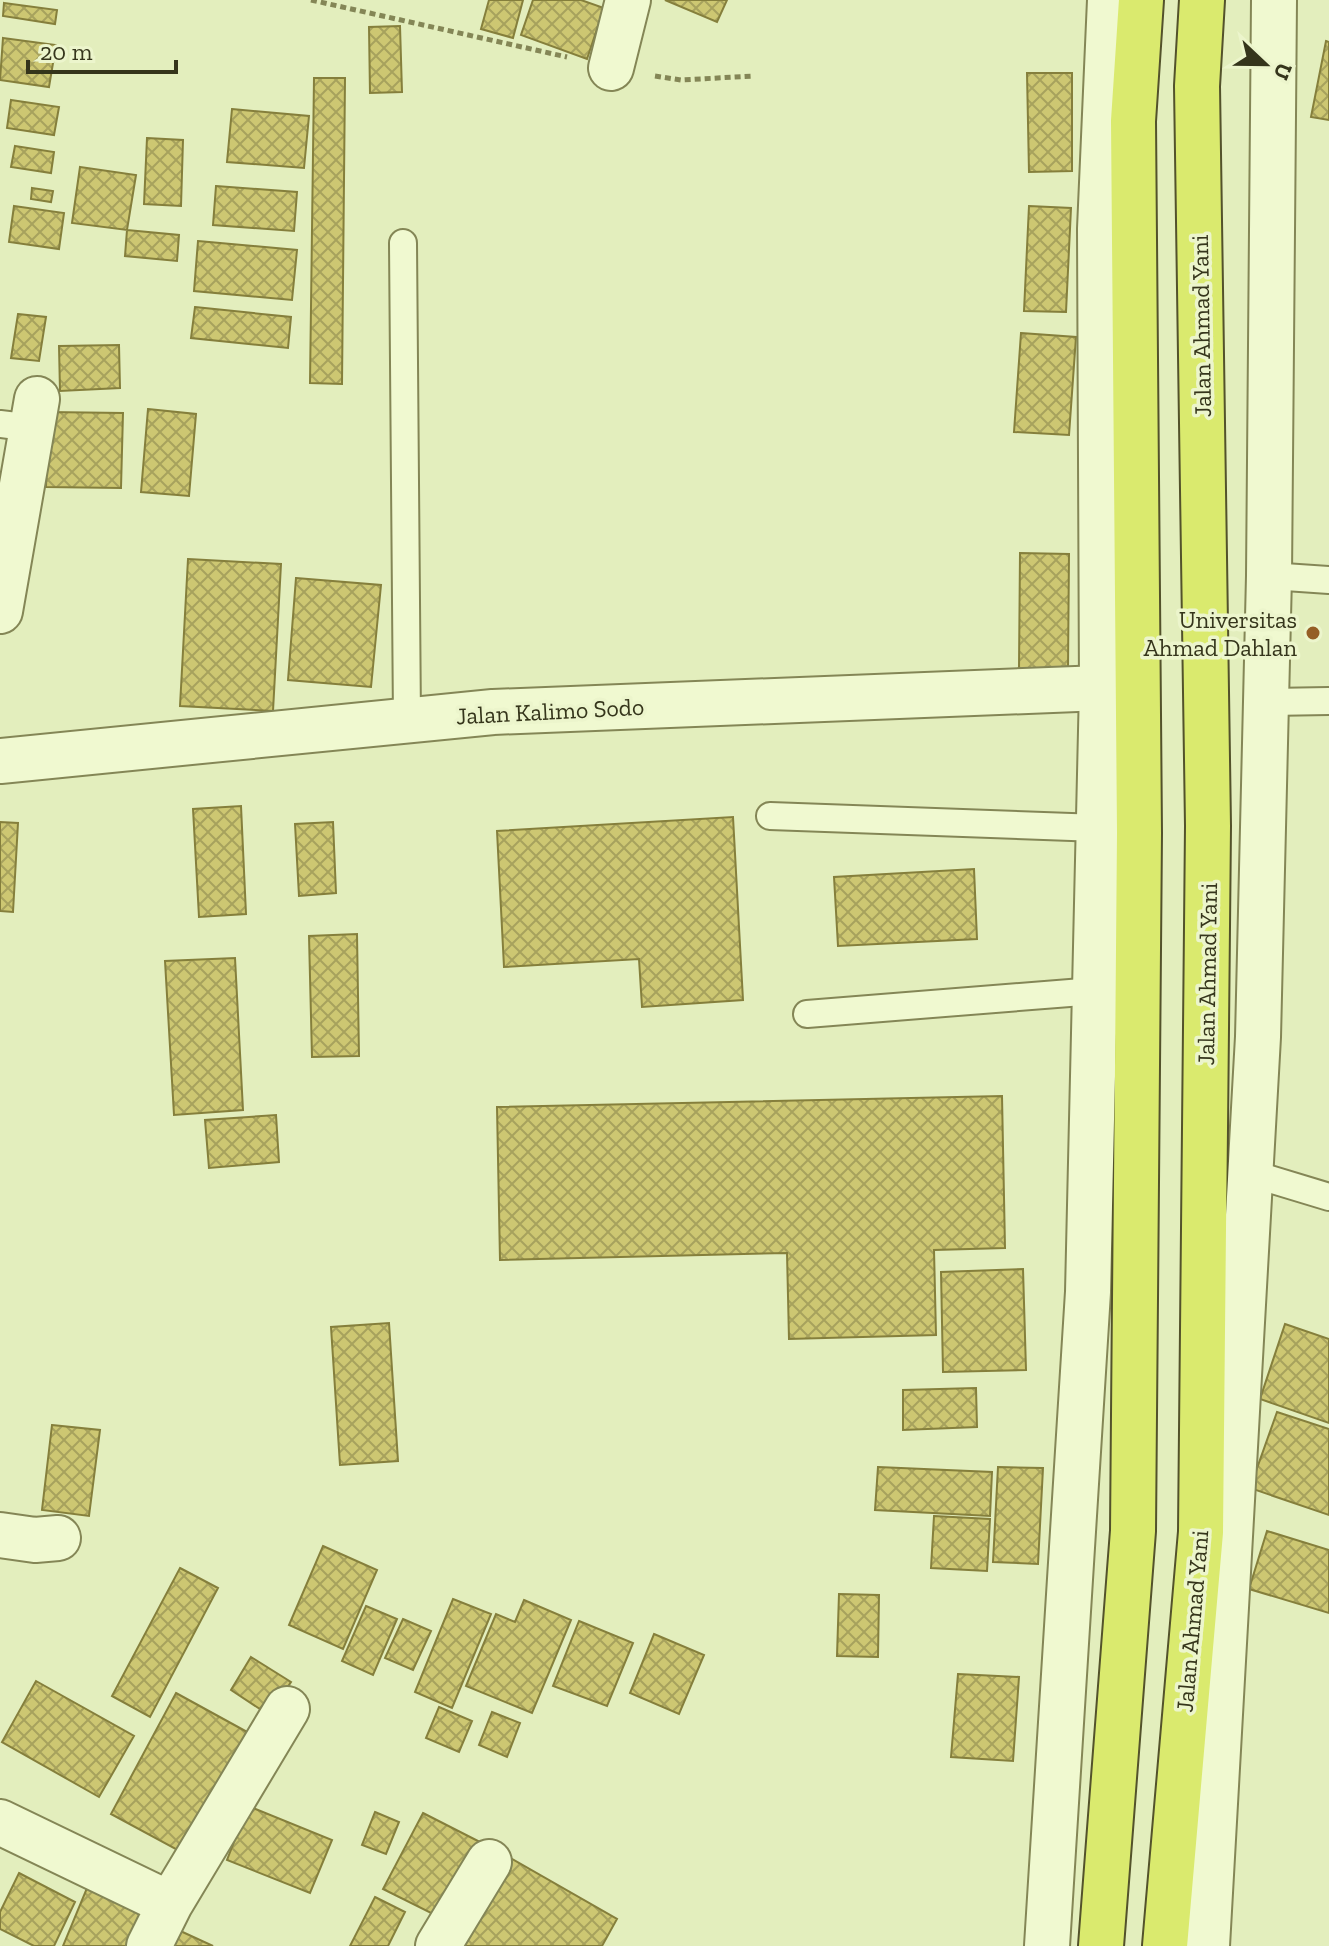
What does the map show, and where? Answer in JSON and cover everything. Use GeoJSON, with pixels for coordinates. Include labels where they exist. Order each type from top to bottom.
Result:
{"type":"FeatureCollection","features":[{"type":"Feature","properties":{"kind":"highway"},"geometry":{"type":"LineString","coordinates":[[1101,1946],[1133,1531],[1119,830],[1133,121],[1141,0]]}},
{"type":"Feature","properties":{"kind":"highway","name":"Jalan Ahmad Yani"},"geometry":{"type":"LineString","coordinates":[[1165,1946],[1201,1532],[1208,826],[1197,86],[1202,0]]}},
{"type":"Feature","properties":{"kind":"highway"},"geometry":{"type":"LineString","coordinates":[[1119,830],[1208,826]]}},
{"type":"Feature","properties":{"kind":"street"},"geometry":{"type":"LineString","coordinates":[[611,68],[628,0]]}},
{"type":"Feature","properties":{"kind":"street"},"geometry":{"type":"LineString","coordinates":[[1047,1946],[1088,1292],[1095,991],[1119,830],[1102,688],[1100,229],[1110,0]]}},
{"type":"Feature","properties":{"kind":"street"},"geometry":{"type":"LineString","coordinates":[[1207,1946],[1253,1174],[1269,576],[1274,0]]}},
{"type":"Feature","properties":{"kind":"street"},"geometry":{"type":"LineString","coordinates":[[0,611],[23,417]]}},
{"type":"Feature","properties":{"kind":"street","name":"Jalan Kalimo Sodo"},"geometry":{"type":"LineString","coordinates":[[0,761],[493,712],[1102,688]]}},
{"type":"Feature","properties":{"kind":"street"},"geometry":{"type":"LineString","coordinates":[[0,1535],[35,1540],[58,1538]]}},
{"type":"Feature","properties":{"kind":"street"},"geometry":{"type":"LineString","coordinates":[[149,1946],[170,1904],[287,1709]]}},
{"type":"Feature","properties":{"kind":"street"},"geometry":{"type":"LineString","coordinates":[[0,1822],[170,1904]]}},
{"type":"Feature","properties":{"kind":"street"},"geometry":{"type":"LineString","coordinates":[[438,1946],[489,1862]]}},
{"type":"Feature","properties":{"kind":"lane"},"geometry":{"type":"LineString","coordinates":[[403,243],[407,720]]}},
{"type":"Feature","properties":{"kind":"lane"},"geometry":{"type":"LineString","coordinates":[[1269,576],[1329,580]]}},
{"type":"Feature","properties":{"kind":"lane"},"geometry":{"type":"LineString","coordinates":[[1264,702],[1329,701]]}},
{"type":"Feature","properties":{"kind":"lane"},"geometry":{"type":"LineString","coordinates":[[770,816],[1119,830]]}},
{"type":"Feature","properties":{"kind":"lane"},"geometry":{"type":"LineString","coordinates":[[807,1014],[1095,991]]}},
{"type":"Feature","properties":{"kind":"lane"},"geometry":{"type":"LineString","coordinates":[[1253,1174],[1329,1197]]}},
{"type":"Feature","properties":{"kind":"path"},"geometry":{"type":"LineString","coordinates":[[311,0],[526,46],[611,68],[681,80],[754,76]]}},
{"type":"Feature","properties":{"kind":"building"},"geometry":{"type":"Polygon","coordinates":[[[489,0],[523,0],[513,38],[481,29],[489,0]]]}},
{"type":"Feature","properties":{"kind":"building"},"geometry":{"type":"Polygon","coordinates":[[[533,0],[581,0],[604,8],[587,59],[521,35],[533,0]]]}},
{"type":"Feature","properties":{"kind":"building"},"geometry":{"type":"Polygon","coordinates":[[[665,0],[727,0],[717,22],[665,0]]]}},
{"type":"Feature","properties":{"kind":"building"},"geometry":{"type":"Polygon","coordinates":[[[4,3],[57,10],[55,24],[3,16],[4,3]]]}},
{"type":"Feature","properties":{"kind":"building"},"geometry":{"type":"Polygon","coordinates":[[[400,26],[402,92],[370,93],[369,27],[400,26]]]}},
{"type":"Feature","properties":{"kind":"building"},"geometry":{"type":"Polygon","coordinates":[[[3,38],[56,45],[49,87],[0,80],[3,38]]]}},
{"type":"Feature","properties":{"kind":"building"},"geometry":{"type":"Polygon","coordinates":[[[1326,41],[1329,42],[1329,120],[1311,117],[1326,41]]]}},
{"type":"Feature","properties":{"kind":"building"},"geometry":{"type":"Polygon","coordinates":[[[1027,73],[1072,73],[1072,171],[1029,172],[1027,73]]]}},
{"type":"Feature","properties":{"kind":"building"},"geometry":{"type":"Polygon","coordinates":[[[314,78],[345,78],[342,384],[310,383],[314,78]]]}},
{"type":"Feature","properties":{"kind":"building"},"geometry":{"type":"Polygon","coordinates":[[[11,100],[59,107],[54,135],[7,128],[11,100]]]}},
{"type":"Feature","properties":{"kind":"building"},"geometry":{"type":"Polygon","coordinates":[[[232,109],[309,116],[304,168],[227,162],[232,109]]]}},
{"type":"Feature","properties":{"kind":"building"},"geometry":{"type":"Polygon","coordinates":[[[147,138],[183,140],[181,206],[144,204],[147,138]]]}},
{"type":"Feature","properties":{"kind":"building"},"geometry":{"type":"Polygon","coordinates":[[[15,146],[54,152],[51,173],[11,167],[15,146]]]}},
{"type":"Feature","properties":{"kind":"building"},"geometry":{"type":"Polygon","coordinates":[[[80,167],[136,175],[127,230],[72,223],[80,167]]]}},
{"type":"Feature","properties":{"kind":"building"},"geometry":{"type":"Polygon","coordinates":[[[216,186],[297,192],[294,231],[213,225],[216,186]]]}},
{"type":"Feature","properties":{"kind":"building"},"geometry":{"type":"Polygon","coordinates":[[[32,188],[53,191],[51,202],[31,199],[32,188]]]}},
{"type":"Feature","properties":{"kind":"building"},"geometry":{"type":"Polygon","coordinates":[[[14,206],[64,213],[59,249],[9,242],[14,206]]]}},
{"type":"Feature","properties":{"kind":"building"},"geometry":{"type":"Polygon","coordinates":[[[1029,206],[1071,208],[1066,312],[1024,311],[1029,206]]]}},
{"type":"Feature","properties":{"kind":"building"},"geometry":{"type":"Polygon","coordinates":[[[127,230],[179,235],[177,261],[125,256],[127,230]]]}},
{"type":"Feature","properties":{"kind":"building"},"geometry":{"type":"Polygon","coordinates":[[[198,241],[297,250],[292,300],[194,291],[198,241]]]}},
{"type":"Feature","properties":{"kind":"building"},"geometry":{"type":"Polygon","coordinates":[[[195,307],[291,317],[288,348],[191,338],[195,307]]]}},
{"type":"Feature","properties":{"kind":"building"},"geometry":{"type":"Polygon","coordinates":[[[18,314],[46,317],[39,361],[11,358],[18,314]]]}},
{"type":"Feature","properties":{"kind":"building"},"geometry":{"type":"Polygon","coordinates":[[[1021,333],[1076,337],[1069,435],[1014,432],[1021,333]]]}},
{"type":"Feature","properties":{"kind":"building"},"geometry":{"type":"Polygon","coordinates":[[[119,345],[120,388],[60,391],[59,346],[119,345]]]}},
{"type":"Feature","properties":{"kind":"building"},"geometry":{"type":"Polygon","coordinates":[[[148,409],[196,414],[189,496],[141,492],[148,409]]]}},
{"type":"Feature","properties":{"kind":"building"},"geometry":{"type":"Polygon","coordinates":[[[48,412],[123,413],[121,488],[46,487],[48,412]]]}},
{"type":"Feature","properties":{"kind":"building"},"geometry":{"type":"Polygon","coordinates":[[[1020,553],[1069,554],[1068,669],[1019,669],[1020,553]]]}},
{"type":"Feature","properties":{"kind":"building"},"geometry":{"type":"Polygon","coordinates":[[[188,559],[281,564],[273,711],[180,706],[188,559]]]}},
{"type":"Feature","properties":{"kind":"building"},"geometry":{"type":"Polygon","coordinates":[[[296,578],[381,585],[371,687],[288,680],[296,578]]]}},
{"type":"Feature","properties":{"kind":"building"},"geometry":{"type":"Polygon","coordinates":[[[241,806],[246,914],[199,917],[193,809],[241,806]]]}},
{"type":"Feature","properties":{"kind":"building"},"geometry":{"type":"Polygon","coordinates":[[[733,817],[743,1000],[642,1007],[639,959],[504,967],[497,831],[733,817]]]}},
{"type":"Feature","properties":{"kind":"building"},"geometry":{"type":"Polygon","coordinates":[[[0,822],[18,823],[13,912],[0,911],[0,822]]]}},
{"type":"Feature","properties":{"kind":"building"},"geometry":{"type":"Polygon","coordinates":[[[333,822],[336,893],[299,896],[295,824],[333,822]]]}},
{"type":"Feature","properties":{"kind":"building"},"geometry":{"type":"Polygon","coordinates":[[[974,869],[977,939],[838,946],[834,877],[974,869]]]}},
{"type":"Feature","properties":{"kind":"building"},"geometry":{"type":"Polygon","coordinates":[[[357,934],[359,1056],[312,1057],[309,936],[357,934]]]}},
{"type":"Feature","properties":{"kind":"building"},"geometry":{"type":"Polygon","coordinates":[[[235,958],[243,1110],[174,1115],[165,961],[235,958]]]}},
{"type":"Feature","properties":{"kind":"building"},"geometry":{"type":"Polygon","coordinates":[[[1002,1096],[1005,1248],[934,1250],[936,1335],[789,1339],[787,1253],[500,1260],[497,1107],[1002,1096]]]}},
{"type":"Feature","properties":{"kind":"building"},"geometry":{"type":"Polygon","coordinates":[[[276,1115],[279,1162],[209,1168],[205,1120],[276,1115]]]}},
{"type":"Feature","properties":{"kind":"building"},"geometry":{"type":"Polygon","coordinates":[[[1023,1269],[1026,1370],[943,1372],[941,1272],[1023,1269]]]}},
{"type":"Feature","properties":{"kind":"building"},"geometry":{"type":"Polygon","coordinates":[[[389,1323],[398,1461],[340,1465],[331,1327],[389,1323]]]}},
{"type":"Feature","properties":{"kind":"building"},"geometry":{"type":"Polygon","coordinates":[[[1285,1324],[1329,1339],[1329,1423],[1260,1399],[1285,1324]]]}},
{"type":"Feature","properties":{"kind":"building"},"geometry":{"type":"Polygon","coordinates":[[[976,1388],[977,1427],[903,1430],[903,1390],[976,1388]]]}},
{"type":"Feature","properties":{"kind":"building"},"geometry":{"type":"Polygon","coordinates":[[[1277,1412],[1329,1429],[1329,1515],[1250,1488],[1277,1412]]]}},
{"type":"Feature","properties":{"kind":"building"},"geometry":{"type":"Polygon","coordinates":[[[52,1425],[100,1430],[89,1516],[42,1510],[52,1425]]]}},
{"type":"Feature","properties":{"kind":"building"},"geometry":{"type":"Polygon","coordinates":[[[878,1467],[992,1472],[990,1516],[875,1510],[878,1467]]]}},
{"type":"Feature","properties":{"kind":"building"},"geometry":{"type":"Polygon","coordinates":[[[998,1467],[1043,1468],[1038,1564],[993,1562],[998,1467]]]}},
{"type":"Feature","properties":{"kind":"building"},"geometry":{"type":"Polygon","coordinates":[[[934,1516],[990,1519],[987,1571],[931,1568],[934,1516]]]}},
{"type":"Feature","properties":{"kind":"building"},"geometry":{"type":"Polygon","coordinates":[[[1267,1531],[1329,1550],[1329,1613],[1249,1589],[1267,1531]]]}},
{"type":"Feature","properties":{"kind":"building"},"geometry":{"type":"Polygon","coordinates":[[[323,1546],[377,1570],[343,1649],[289,1625],[323,1546]]]}},
{"type":"Feature","properties":{"kind":"building"},"geometry":{"type":"Polygon","coordinates":[[[180,1568],[218,1588],[150,1717],[112,1696],[180,1568]]]}},
{"type":"Feature","properties":{"kind":"building"},"geometry":{"type":"Polygon","coordinates":[[[839,1594],[879,1595],[878,1657],[837,1656],[839,1594]]]}},
{"type":"Feature","properties":{"kind":"building"},"geometry":{"type":"Polygon","coordinates":[[[453,1599],[491,1614],[452,1708],[415,1692],[453,1599]]]}},
{"type":"Feature","properties":{"kind":"building"},"geometry":{"type":"Polygon","coordinates":[[[524,1600],[571,1620],[532,1713],[466,1686],[496,1614],[515,1622],[524,1600]]]}},
{"type":"Feature","properties":{"kind":"building"},"geometry":{"type":"Polygon","coordinates":[[[366,1606],[397,1619],[373,1675],[342,1661],[366,1606]]]}},
{"type":"Feature","properties":{"kind":"building"},"geometry":{"type":"Polygon","coordinates":[[[403,1619],[431,1631],[413,1670],[385,1658],[403,1619]]]}},
{"type":"Feature","properties":{"kind":"building"},"geometry":{"type":"Polygon","coordinates":[[[579,1621],[633,1643],[607,1706],[553,1686],[579,1621]]]}},
{"type":"Feature","properties":{"kind":"building"},"geometry":{"type":"Polygon","coordinates":[[[654,1634],[704,1655],[679,1714],[630,1693],[654,1634]]]}},
{"type":"Feature","properties":{"kind":"building"},"geometry":{"type":"Polygon","coordinates":[[[251,1657],[291,1682],[269,1715],[231,1690],[251,1657]]]}},
{"type":"Feature","properties":{"kind":"building"},"geometry":{"type":"Polygon","coordinates":[[[958,1674],[1019,1677],[1013,1761],[951,1757],[958,1674]]]}},
{"type":"Feature","properties":{"kind":"building"},"geometry":{"type":"Polygon","coordinates":[[[36,1681],[134,1736],[99,1797],[2,1742],[36,1681]]]}},
{"type":"Feature","properties":{"kind":"building"},"geometry":{"type":"Polygon","coordinates":[[[176,1693],[249,1733],[183,1853],[111,1814],[176,1693]]]}},
{"type":"Feature","properties":{"kind":"building"},"geometry":{"type":"Polygon","coordinates":[[[439,1707],[472,1721],[459,1752],[426,1738],[439,1707]]]}},
{"type":"Feature","properties":{"kind":"building"},"geometry":{"type":"Polygon","coordinates":[[[492,1712],[520,1723],[507,1757],[479,1745],[492,1712]]]}},
{"type":"Feature","properties":{"kind":"building"},"geometry":{"type":"Polygon","coordinates":[[[248,1806],[332,1840],[310,1893],[227,1860],[248,1806]]]}},
{"type":"Feature","properties":{"kind":"building"},"geometry":{"type":"Polygon","coordinates":[[[375,1812],[399,1822],[386,1854],[362,1845],[375,1812]]]}},
{"type":"Feature","properties":{"kind":"building"},"geometry":{"type":"Polygon","coordinates":[[[423,1813],[478,1841],[439,1917],[383,1889],[423,1813]]]}},
{"type":"Feature","properties":{"kind":"building"},"geometry":{"type":"Polygon","coordinates":[[[500,1852],[617,1919],[602,1946],[446,1946],[500,1852]]]}},
{"type":"Feature","properties":{"kind":"building"},"geometry":{"type":"Polygon","coordinates":[[[19,1873],[75,1902],[54,1946],[34,1946],[0,1929],[0,1912],[19,1873]]]}},
{"type":"Feature","properties":{"kind":"building"},"geometry":{"type":"Polygon","coordinates":[[[87,1888],[148,1913],[135,1946],[63,1946],[87,1888]]]}},
{"type":"Feature","properties":{"kind":"building"},"geometry":{"type":"Polygon","coordinates":[[[375,1897],[405,1912],[388,1946],[350,1946],[375,1897]]]}},
{"type":"Feature","properties":{"kind":"building"},"geometry":{"type":"Polygon","coordinates":[[[176,1929],[213,1946],[169,1946],[176,1929]]]}},
{"type":"Feature","properties":{"kind":"place","name":"Universitas Ahmad Dahlan"},"geometry":{"type":"Point","coordinates":[1313,633]}}]}
